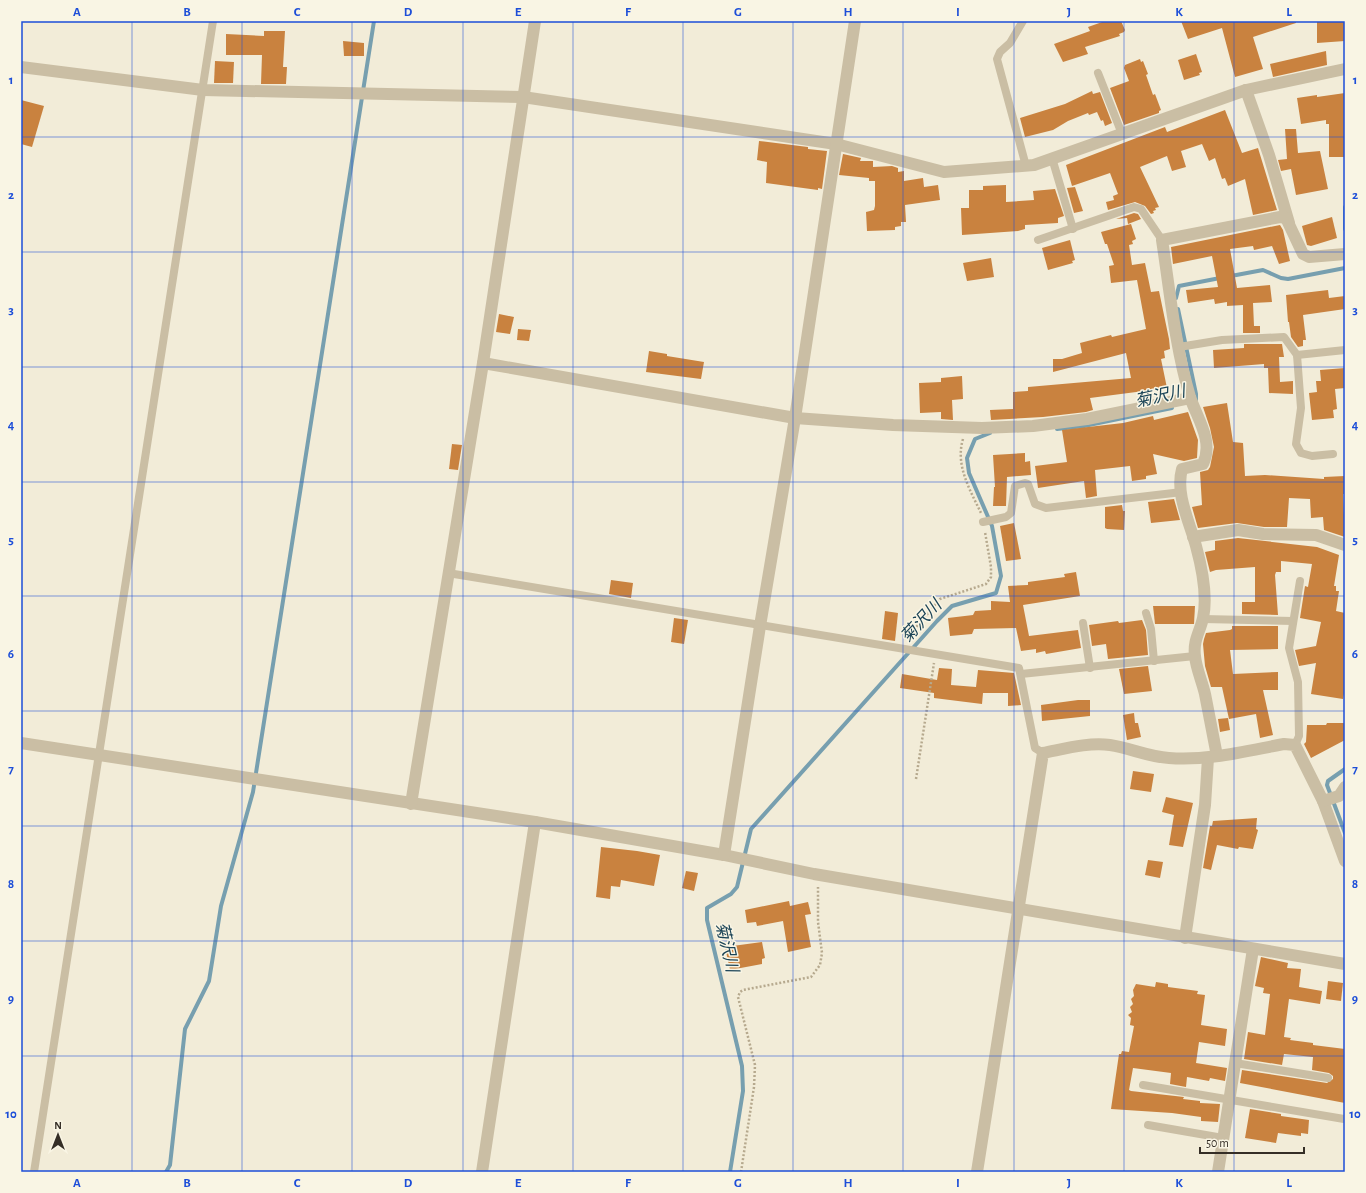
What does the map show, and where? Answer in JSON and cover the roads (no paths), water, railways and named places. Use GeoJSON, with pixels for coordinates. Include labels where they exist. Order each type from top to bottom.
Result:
{"type":"FeatureCollection","features":[{"type":"Feature","properties":{"kind":"street"},"geometry":{"type":"LineString","coordinates":[[411,804],[483,363],[535,21]]}},
{"type":"Feature","properties":{"kind":"street"},"geometry":{"type":"LineString","coordinates":[[724,855],[795,418],[855,21]]}},
{"type":"Feature","properties":{"kind":"street"},"geometry":{"type":"LineString","coordinates":[[21,67],[203,90],[523,96],[836,144],[944,172],[1026,166],[1246,90],[1345,69]]}},
{"type":"Feature","properties":{"kind":"street"},"geometry":{"type":"LineString","coordinates":[[1246,90],[1269,155],[1289,223]]}},
{"type":"Feature","properties":{"kind":"street"},"geometry":{"type":"LineString","coordinates":[[1185,938],[1213,757],[1205,694],[1195,656],[1194,642],[1203,619],[1205,602],[1204,584],[1182,492],[1182,470],[1187,467],[1198,467],[1203,464],[1207,453],[1200,418],[1190,398],[1179,347],[1162,240],[1280,216],[1286,218],[1303,254],[1309,257],[1344,254]]}},
{"type":"Feature","properties":{"kind":"street"},"geometry":{"type":"LineString","coordinates":[[483,363],[795,418],[967,427],[1033,426],[1087,419],[1190,398]]}},
{"type":"Feature","properties":{"kind":"street"},"geometry":{"type":"LineString","coordinates":[[1192,537],[1238,530],[1263,534],[1316,535],[1345,545]]}},
{"type":"Feature","properties":{"kind":"street"},"geometry":{"type":"LineString","coordinates":[[21,743],[535,822],[724,855],[818,874],[1019,910],[1345,964]]}},
{"type":"Feature","properties":{"kind":"street"},"geometry":{"type":"LineString","coordinates":[[977,1172],[1043,753],[1088,745],[1109,745],[1146,755],[1169,758],[1213,757],[1284,744],[1296,745],[1322,801],[1345,861]]}},
{"type":"Feature","properties":{"kind":"street"},"geometry":{"type":"LineString","coordinates":[[1322,801],[1343,794]]}},
{"type":"Feature","properties":{"kind":"street"},"geometry":{"type":"LineString","coordinates":[[482,1172],[535,822]]}},
{"type":"Feature","properties":{"kind":"street"},"geometry":{"type":"LineString","coordinates":[[1218,1172],[1253,949]]}},
{"type":"Feature","properties":{"kind":"lane"},"geometry":{"type":"LineString","coordinates":[[34,1172],[213,21]]}},
{"type":"Feature","properties":{"kind":"lane"},"geometry":{"type":"LineString","coordinates":[[1023,21],[1010,43],[1000,52],[997,59],[1026,166]]}},
{"type":"Feature","properties":{"kind":"lane"},"geometry":{"type":"LineString","coordinates":[[1098,73],[1122,134]]}},
{"type":"Feature","properties":{"kind":"lane"},"geometry":{"type":"LineString","coordinates":[[1052,158],[1073,228]]}},
{"type":"Feature","properties":{"kind":"lane"},"geometry":{"type":"LineString","coordinates":[[1038,240],[1137,208],[1144,214],[1162,240]]}},
{"type":"Feature","properties":{"kind":"lane"},"geometry":{"type":"LineString","coordinates":[[1179,347],[1222,340],[1279,336],[1284,337],[1297,355],[1301,408],[1296,444],[1301,453],[1312,456],[1333,454]]}},
{"type":"Feature","properties":{"kind":"lane"},"geometry":{"type":"LineString","coordinates":[[1297,355],[1345,350]]}},
{"type":"Feature","properties":{"kind":"lane"},"geometry":{"type":"LineString","coordinates":[[983,522],[1006,517],[1011,513],[1015,486],[1024,483],[1028,484],[1035,504],[1046,508],[1182,492]]}},
{"type":"Feature","properties":{"kind":"lane"},"geometry":{"type":"LineString","coordinates":[[448,573],[935,656],[1019,668],[1035,748],[1043,753]]}},
{"type":"Feature","properties":{"kind":"lane"},"geometry":{"type":"LineString","coordinates":[[1296,745],[1299,736],[1298,682],[1289,648],[1300,581]]}},
{"type":"Feature","properties":{"kind":"lane"},"geometry":{"type":"LineString","coordinates":[[1146,613],[1151,629],[1154,661]]}},
{"type":"Feature","properties":{"kind":"lane"},"geometry":{"type":"LineString","coordinates":[[1203,619],[1293,621]]}},
{"type":"Feature","properties":{"kind":"lane"},"geometry":{"type":"LineString","coordinates":[[1082,623],[1090,668]]}},
{"type":"Feature","properties":{"kind":"lane"},"geometry":{"type":"LineString","coordinates":[[1021,674],[1195,656]]}},
{"type":"Feature","properties":{"kind":"lane"},"geometry":{"type":"LineString","coordinates":[[1235,1063],[1328,1078]]}},
{"type":"Feature","properties":{"kind":"lane"},"geometry":{"type":"LineString","coordinates":[[1143,1085],[1344,1119]]}},
{"type":"Feature","properties":{"kind":"lane"},"geometry":{"type":"LineString","coordinates":[[1148,1125],[1223,1138]]}},
{"type":"Feature","properties":{"kind":"waterway"},"geometry":{"type":"LineString","coordinates":[[166,1172],[170,1165],[185,1029],[209,981],[221,906],[253,792],[374,21]]}},
{"type":"Feature","properties":{"kind":"waterway","name":"菊沢川"},"geometry":{"type":"LineString","coordinates":[[1345,207],[1345,229]]}},
{"type":"Feature","properties":{"kind":"waterway","name":"菊沢川"},"geometry":{"type":"LineString","coordinates":[[1231,276],[1263,270],[1281,278],[1288,279],[1345,268]]}},
{"type":"Feature","properties":{"kind":"waterway","name":"菊沢川"},"geometry":{"type":"LineString","coordinates":[[1176,298],[1179,286],[1220,278]]}},
{"type":"Feature","properties":{"kind":"waterway","name":"菊沢川"},"geometry":{"type":"LineString","coordinates":[[1178,309],[1196,400]]}},
{"type":"Feature","properties":{"kind":"waterway","name":"菊沢川"},"geometry":{"type":"LineString","coordinates":[[1057,429],[1084,426],[1172,408]]}},
{"type":"Feature","properties":{"kind":"waterway","name":"菊沢川"},"geometry":{"type":"LineString","coordinates":[[730,1172],[743,1091],[742,1066],[707,920],[707,908],[731,894],[737,887],[751,829],[937,621],[952,606],[996,593],[1001,576],[992,526],[969,473],[967,458],[975,439],[990,433]]}},
{"type":"Feature","properties":{"kind":"waterway"},"geometry":{"type":"LineString","coordinates":[[1345,769],[1328,781],[1327,785],[1345,833]]}}]}
